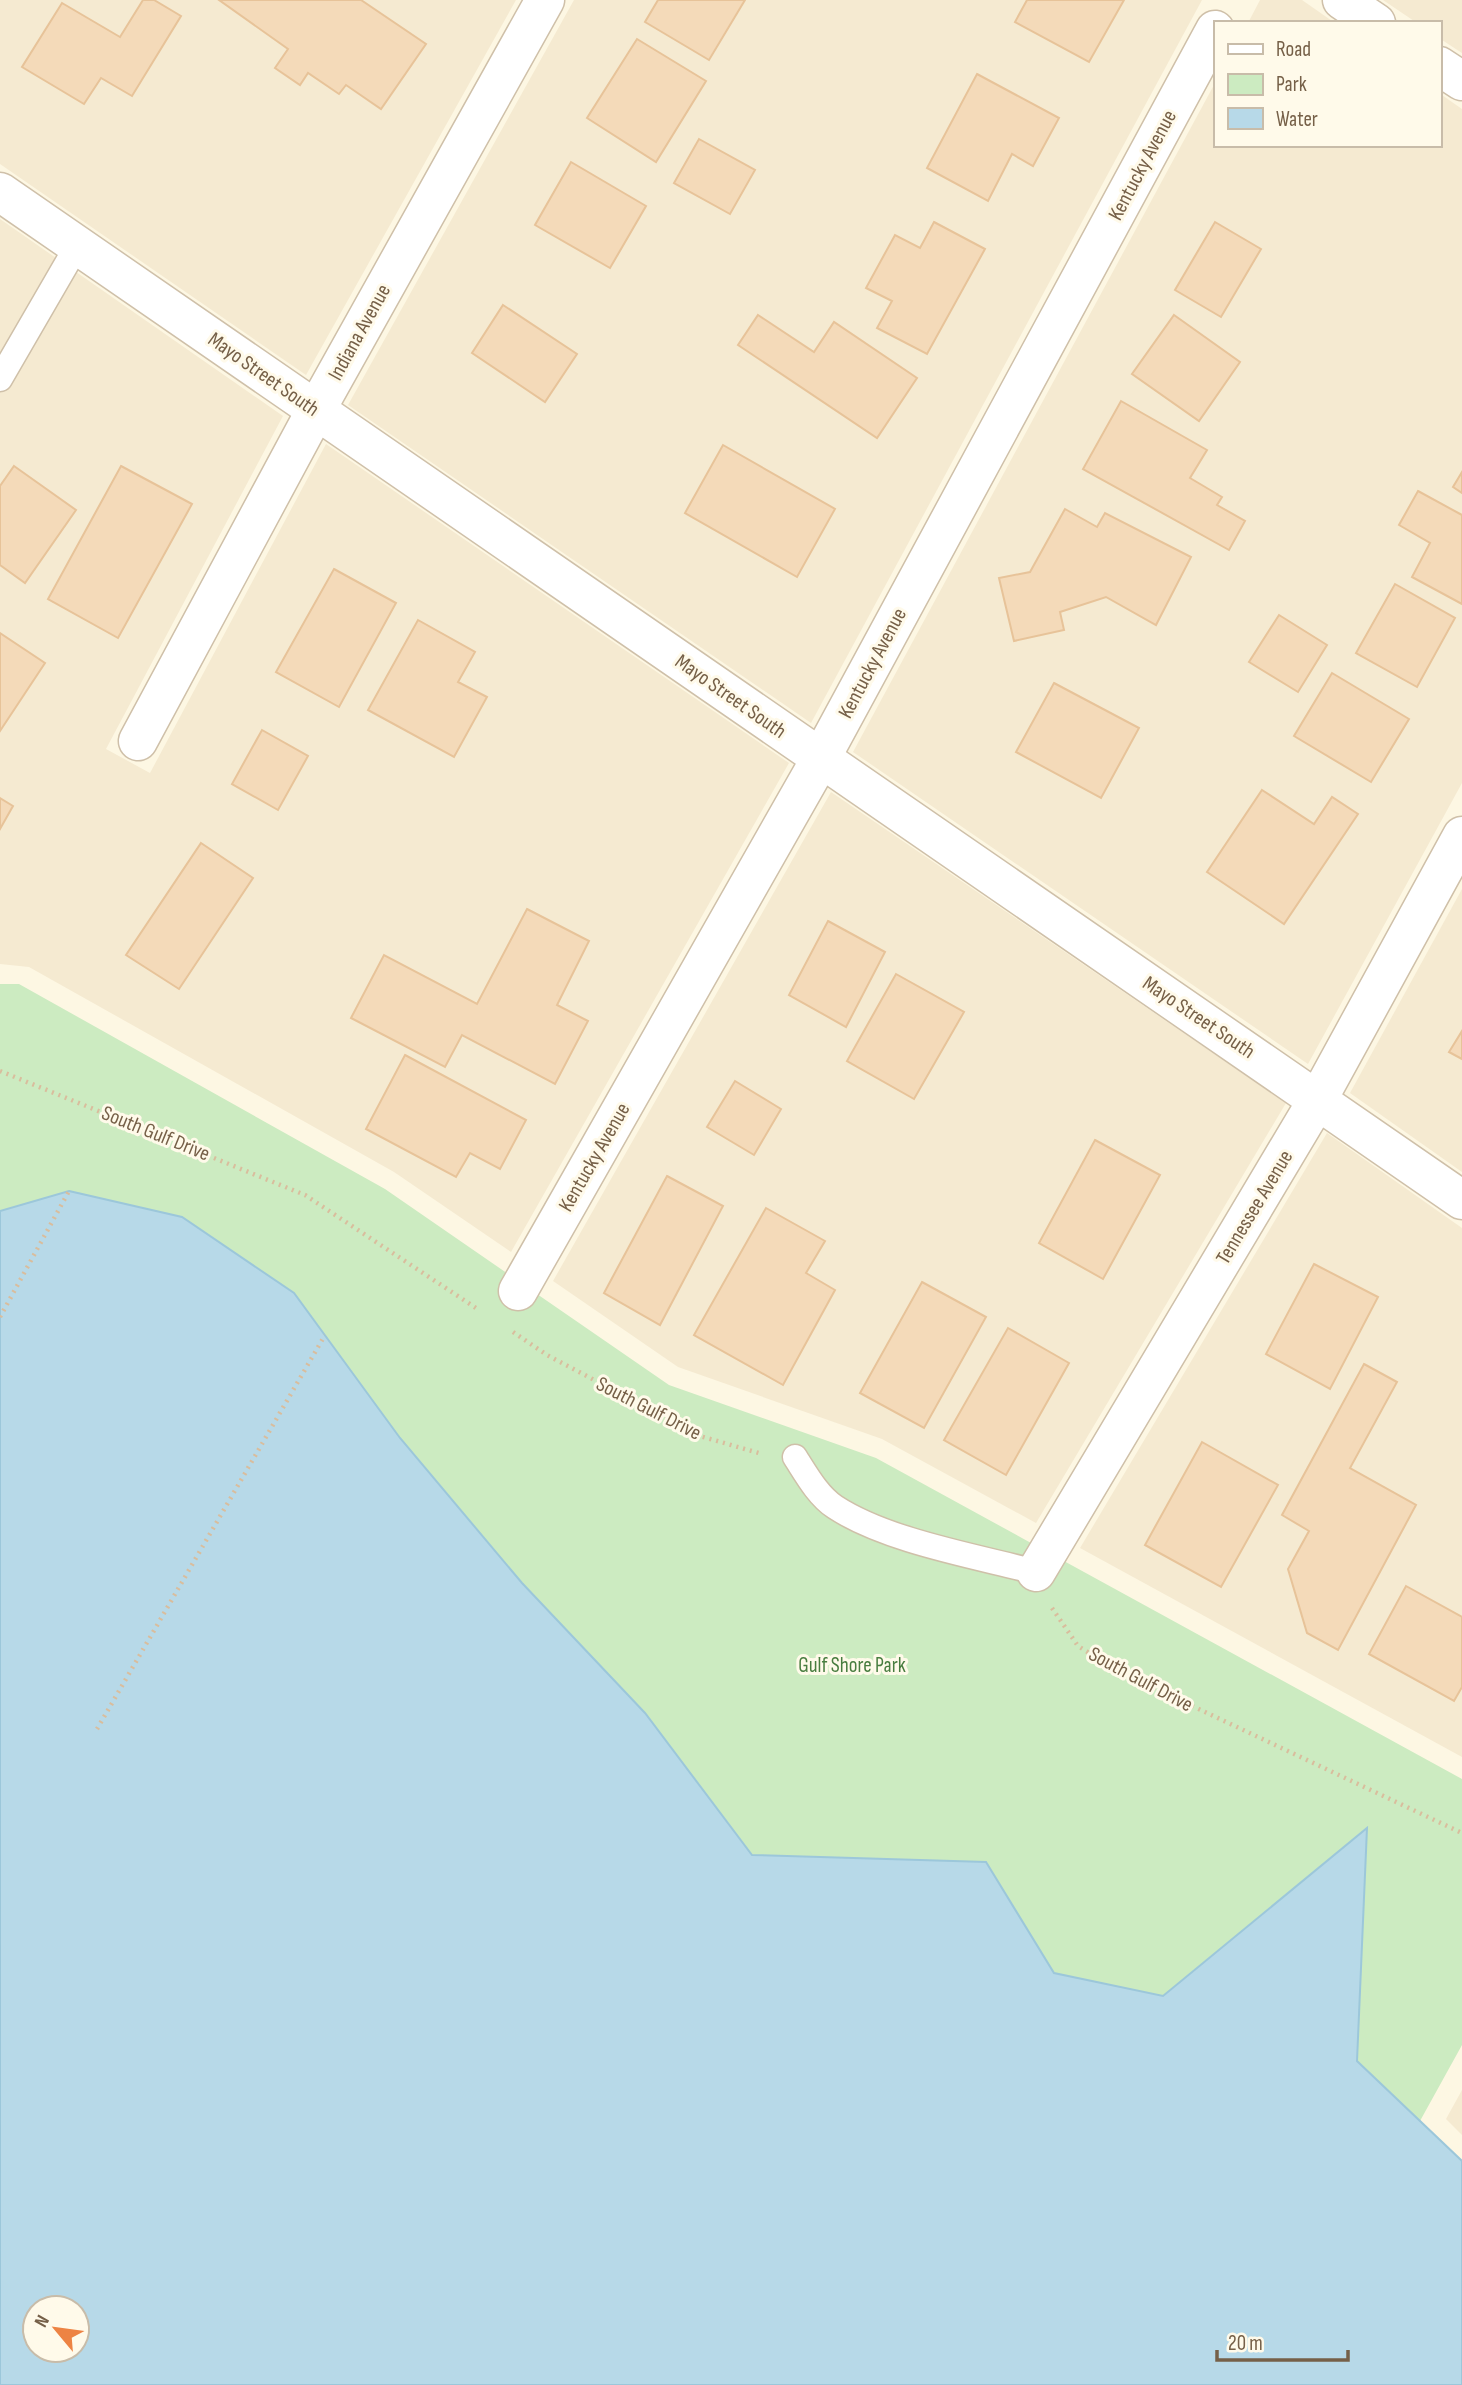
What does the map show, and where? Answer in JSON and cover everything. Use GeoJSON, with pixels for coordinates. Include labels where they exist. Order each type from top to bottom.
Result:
{"type":"FeatureCollection","features":[{"type":"Feature","properties":{"kind":"street","name":"Indiana Avenue"},"geometry":{"type":"LineString","coordinates":[[138,741],[316,410],[545,0]]}},
{"type":"Feature","properties":{"kind":"street"},"geometry":{"type":"LineString","coordinates":[[1220,21],[1231,0]]}},
{"type":"Feature","properties":{"kind":"street"},"geometry":{"type":"LineString","coordinates":[[1342,0],[1373,21]]}},
{"type":"Feature","properties":{"kind":"street","name":"Kentucky Avenue"},"geometry":{"type":"LineString","coordinates":[[518,1291],[821,758],[1214,32]]}},
{"type":"Feature","properties":{"kind":"street"},"geometry":{"type":"LineString","coordinates":[[1441,67],[1462,81]]}},
{"type":"Feature","properties":{"kind":"street","name":"Mayo Street South"},"geometry":{"type":"LineString","coordinates":[[0,192],[1462,1200]]}},
{"type":"Feature","properties":{"kind":"street","name":"Tennessee Avenue"},"geometry":{"type":"LineString","coordinates":[[1036,1572],[1318,1099],[1462,836]]}},
{"type":"Feature","properties":{"kind":"lane"},"geometry":{"type":"LineString","coordinates":[[0,379],[77,246]]}},
{"type":"Feature","properties":{"kind":"lane"},"geometry":{"type":"LineString","coordinates":[[795,1457],[811,1481],[834,1506],[887,1532],[1036,1572]]}},
{"type":"Feature","properties":{"kind":"path","name":"South Gulf Drive"},"geometry":{"type":"LineString","coordinates":[[0,1071],[305,1195],[489,1317]]}},
{"type":"Feature","properties":{"kind":"path"},"geometry":{"type":"LineString","coordinates":[[0,1317],[69,1191]]}},
{"type":"Feature","properties":{"kind":"path","name":"South Gulf Drive"},"geometry":{"type":"LineString","coordinates":[[501,1325],[547,1355],[700,1436],[763,1454],[795,1457]]}},
{"type":"Feature","properties":{"kind":"path"},"geometry":{"type":"LineString","coordinates":[[97,1729],[325,1335]]}},
{"type":"Feature","properties":{"kind":"path","name":"South Gulf Drive"},"geometry":{"type":"LineString","coordinates":[[1036,1572],[1057,1620],[1078,1646],[1118,1671],[1462,1833]]}},
{"type":"Feature","properties":{"kind":"shaded area"},"geometry":{"type":"Polygon","coordinates":[[[0,0],[516,0],[306,375],[0,164],[0,0]]]}},
{"type":"Feature","properties":{"kind":"shaded area"},"geometry":{"type":"Polygon","coordinates":[[[574,0],[1202,0],[811,723],[348,405],[574,0]]]}},
{"type":"Feature","properties":{"kind":"shaded area"},"geometry":{"type":"Polygon","coordinates":[[[1260,0],[1302,0],[1332,21],[1249,21],[1260,0]]]}},
{"type":"Feature","properties":{"kind":"shaded area"},"geometry":{"type":"Polygon","coordinates":[[[1383,0],[1462,0],[1462,53],[1441,39],[1441,21],[1414,21],[1383,0]]]}},
{"type":"Feature","properties":{"kind":"shaded area"},"geometry":{"type":"Polygon","coordinates":[[[1214,85],[1214,147],[1441,147],[1441,94],[1462,109],[1462,783],[1308,1064],[853,752],[1214,85]]]}},
{"type":"Feature","properties":{"kind":"shaded area"},"geometry":{"type":"Polygon","coordinates":[[[0,219],[283,416],[106,749],[150,773],[326,444],[789,763],[511,1252],[394,1172],[29,967],[0,964],[0,219]]]}},
{"type":"Feature","properties":{"kind":"shaded area"},"geometry":{"type":"Polygon","coordinates":[[[831,792],[1286,1103],[1036,1523],[882,1439],[678,1367],[553,1281],[831,792]]]}},
{"type":"Feature","properties":{"kind":"shaded area"},"geometry":{"type":"Polygon","coordinates":[[[1462,889],[1462,1172],[1350,1093],[1462,889]]]}},
{"type":"Feature","properties":{"kind":"shaded area"},"geometry":{"type":"Polygon","coordinates":[[[1327,1133],[1462,1228],[1462,1757],[1080,1548],[1327,1133]]]}},
{"type":"Feature","properties":{"kind":"shaded area"},"geometry":{"type":"Polygon","coordinates":[[[1462,2090],[1462,2135],[1446,2119],[1462,2090]]]}},
{"type":"Feature","properties":{"kind":"green space","name":"Gulf Shore Park"},"geometry":{"type":"Polygon","coordinates":[[[0,984],[19,984],[385,1189],[669,1385],[876,1458],[1462,1779],[1462,2045],[1420,2121],[1357,2061],[1367,1829],[1163,1996],[1054,1973],[986,1862],[752,1855],[645,1713],[522,1583],[400,1438],[294,1293],[69,1191],[0,1211],[0,984]]]}},
{"type":"Feature","properties":{"kind":"water"},"geometry":{"type":"Polygon","coordinates":[[[69,1191],[182,1217],[294,1293],[400,1438],[522,1583],[645,1713],[752,1855],[986,1862],[1054,1973],[1163,1996],[1367,1828],[1357,2061],[1462,2161],[1462,2385],[0,2385],[0,1211],[69,1191]]]}},
{"type":"Feature","properties":{"kind":"building"},"geometry":{"type":"Polygon","coordinates":[[[143,0],[154,0],[181,16],[132,96],[101,78],[84,104],[22,67],[62,3],[120,37],[143,0]]]}},
{"type":"Feature","properties":{"kind":"building"},"geometry":{"type":"Polygon","coordinates":[[[219,0],[361,0],[426,44],[381,109],[346,85],[339,94],[308,73],[300,85],[275,68],[288,49],[219,0]]]}},
{"type":"Feature","properties":{"kind":"building"},"geometry":{"type":"Polygon","coordinates":[[[658,0],[745,0],[709,60],[645,22],[658,0]]]}},
{"type":"Feature","properties":{"kind":"building"},"geometry":{"type":"Polygon","coordinates":[[[1027,0],[1124,0],[1089,62],[1015,22],[1027,0]]]}},
{"type":"Feature","properties":{"kind":"building"},"geometry":{"type":"Polygon","coordinates":[[[637,39],[706,81],[656,162],[587,118],[637,39]]]}},
{"type":"Feature","properties":{"kind":"building"},"geometry":{"type":"Polygon","coordinates":[[[977,74],[1059,118],[1033,166],[1012,154],[988,201],[927,168],[977,74]]]}},
{"type":"Feature","properties":{"kind":"building"},"geometry":{"type":"Polygon","coordinates":[[[699,139],[755,170],[730,214],[674,183],[699,139]]]}},
{"type":"Feature","properties":{"kind":"building"},"geometry":{"type":"Polygon","coordinates":[[[571,162],[646,206],[610,268],[535,225],[571,162]]]}},
{"type":"Feature","properties":{"kind":"building"},"geometry":{"type":"Polygon","coordinates":[[[934,222],[985,249],[927,354],[877,328],[892,301],[866,288],[895,235],[920,248],[934,222]]]}},
{"type":"Feature","properties":{"kind":"building"},"geometry":{"type":"Polygon","coordinates":[[[1215,222],[1261,249],[1221,317],[1175,290],[1215,222]]]}},
{"type":"Feature","properties":{"kind":"building"},"geometry":{"type":"Polygon","coordinates":[[[503,305],[577,354],[545,402],[472,353],[503,305]]]}},
{"type":"Feature","properties":{"kind":"building"},"geometry":{"type":"Polygon","coordinates":[[[758,315],[814,352],[834,322],[917,378],[877,438],[738,345],[758,315]]]}},
{"type":"Feature","properties":{"kind":"building"},"geometry":{"type":"Polygon","coordinates":[[[1174,315],[1240,362],[1199,421],[1132,374],[1174,315]]]}},
{"type":"Feature","properties":{"kind":"building"},"geometry":{"type":"Polygon","coordinates":[[[1121,401],[1207,450],[1190,478],[1222,497],[1217,505],[1245,521],[1229,550],[1083,469],[1121,401]]]}},
{"type":"Feature","properties":{"kind":"building"},"geometry":{"type":"Polygon","coordinates":[[[723,445],[835,509],[797,577],[685,513],[723,445]]]}},
{"type":"Feature","properties":{"kind":"building"},"geometry":{"type":"Polygon","coordinates":[[[14,466],[76,510],[25,583],[0,565],[0,486],[14,466]]]}},
{"type":"Feature","properties":{"kind":"building"},"geometry":{"type":"Polygon","coordinates":[[[121,466],[192,504],[118,638],[48,599],[121,466]]]}},
{"type":"Feature","properties":{"kind":"building"},"geometry":{"type":"Polygon","coordinates":[[[1462,472],[1462,493],[1453,487],[1462,472]]]}},
{"type":"Feature","properties":{"kind":"building"},"geometry":{"type":"Polygon","coordinates":[[[1418,491],[1462,515],[1462,604],[1412,577],[1430,543],[1399,525],[1418,491]]]}},
{"type":"Feature","properties":{"kind":"building"},"geometry":{"type":"Polygon","coordinates":[[[1065,509],[1097,527],[1105,513],[1191,557],[1156,625],[1106,597],[1060,612],[1064,630],[1014,641],[999,578],[1030,572],[1065,509]]]}},
{"type":"Feature","properties":{"kind":"building"},"geometry":{"type":"Polygon","coordinates":[[[334,569],[396,603],[339,707],[276,672],[334,569]]]}},
{"type":"Feature","properties":{"kind":"building"},"geometry":{"type":"Polygon","coordinates":[[[1395,584],[1455,618],[1417,687],[1356,653],[1395,584]]]}},
{"type":"Feature","properties":{"kind":"building"},"geometry":{"type":"Polygon","coordinates":[[[1279,615],[1327,645],[1298,692],[1249,662],[1279,615]]]}},
{"type":"Feature","properties":{"kind":"building"},"geometry":{"type":"Polygon","coordinates":[[[418,620],[475,652],[458,682],[487,697],[454,757],[368,710],[418,620]]]}},
{"type":"Feature","properties":{"kind":"building"},"geometry":{"type":"Polygon","coordinates":[[[0,633],[45,663],[0,731],[0,633]]]}},
{"type":"Feature","properties":{"kind":"building"},"geometry":{"type":"Polygon","coordinates":[[[1332,673],[1409,719],[1371,782],[1294,736],[1332,673]]]}},
{"type":"Feature","properties":{"kind":"building"},"geometry":{"type":"Polygon","coordinates":[[[1054,683],[1139,728],[1101,798],[1016,752],[1054,683]]]}},
{"type":"Feature","properties":{"kind":"building"},"geometry":{"type":"Polygon","coordinates":[[[262,730],[308,756],[278,810],[232,784],[262,730]]]}},
{"type":"Feature","properties":{"kind":"building"},"geometry":{"type":"Polygon","coordinates":[[[1262,790],[1314,824],[1332,797],[1358,814],[1284,924],[1207,872],[1262,790]]]}},
{"type":"Feature","properties":{"kind":"building"},"geometry":{"type":"Polygon","coordinates":[[[0,798],[13,806],[0,829],[0,798]]]}},
{"type":"Feature","properties":{"kind":"building"},"geometry":{"type":"Polygon","coordinates":[[[201,843],[253,878],[179,989],[126,955],[201,843]]]}},
{"type":"Feature","properties":{"kind":"building"},"geometry":{"type":"Polygon","coordinates":[[[527,909],[589,941],[557,1005],[588,1021],[555,1084],[462,1035],[445,1067],[351,1018],[384,955],[477,1004],[527,909]]]}},
{"type":"Feature","properties":{"kind":"building"},"geometry":{"type":"Polygon","coordinates":[[[828,921],[885,952],[846,1027],[789,995],[828,921]]]}},
{"type":"Feature","properties":{"kind":"building"},"geometry":{"type":"Polygon","coordinates":[[[896,974],[964,1012],[914,1099],[847,1061],[896,974]]]}},
{"type":"Feature","properties":{"kind":"building"},"geometry":{"type":"Polygon","coordinates":[[[1462,1031],[1462,1059],[1449,1052],[1462,1031]]]}},
{"type":"Feature","properties":{"kind":"building"},"geometry":{"type":"Polygon","coordinates":[[[405,1055],[526,1120],[500,1169],[470,1153],[456,1177],[366,1129],[405,1055]]]}},
{"type":"Feature","properties":{"kind":"building"},"geometry":{"type":"Polygon","coordinates":[[[735,1081],[781,1109],[754,1155],[707,1127],[735,1081]]]}},
{"type":"Feature","properties":{"kind":"building"},"geometry":{"type":"Polygon","coordinates":[[[1095,1140],[1160,1175],[1103,1279],[1039,1243],[1095,1140]]]}},
{"type":"Feature","properties":{"kind":"building"},"geometry":{"type":"Polygon","coordinates":[[[667,1176],[723,1206],[660,1325],[604,1293],[667,1176]]]}},
{"type":"Feature","properties":{"kind":"building"},"geometry":{"type":"Polygon","coordinates":[[[766,1208],[825,1241],[806,1273],[835,1290],[783,1385],[694,1335],[766,1208]]]}},
{"type":"Feature","properties":{"kind":"building"},"geometry":{"type":"Polygon","coordinates":[[[1314,1264],[1378,1297],[1330,1389],[1266,1354],[1314,1264]]]}},
{"type":"Feature","properties":{"kind":"building"},"geometry":{"type":"Polygon","coordinates":[[[922,1282],[986,1317],[924,1428],[860,1393],[922,1282]]]}},
{"type":"Feature","properties":{"kind":"building"},"geometry":{"type":"Polygon","coordinates":[[[1008,1328],[1069,1363],[1006,1475],[944,1440],[1008,1328]]]}},
{"type":"Feature","properties":{"kind":"building"},"geometry":{"type":"Polygon","coordinates":[[[1364,1364],[1397,1382],[1350,1468],[1416,1505],[1338,1650],[1307,1633],[1288,1569],[1309,1531],[1282,1515],[1364,1364]]]}},
{"type":"Feature","properties":{"kind":"building"},"geometry":{"type":"Polygon","coordinates":[[[1202,1442],[1278,1485],[1221,1587],[1145,1545],[1202,1442]]]}},
{"type":"Feature","properties":{"kind":"building"},"geometry":{"type":"Polygon","coordinates":[[[1406,1586],[1462,1617],[1462,1687],[1454,1701],[1369,1654],[1406,1586]]]}}]}
